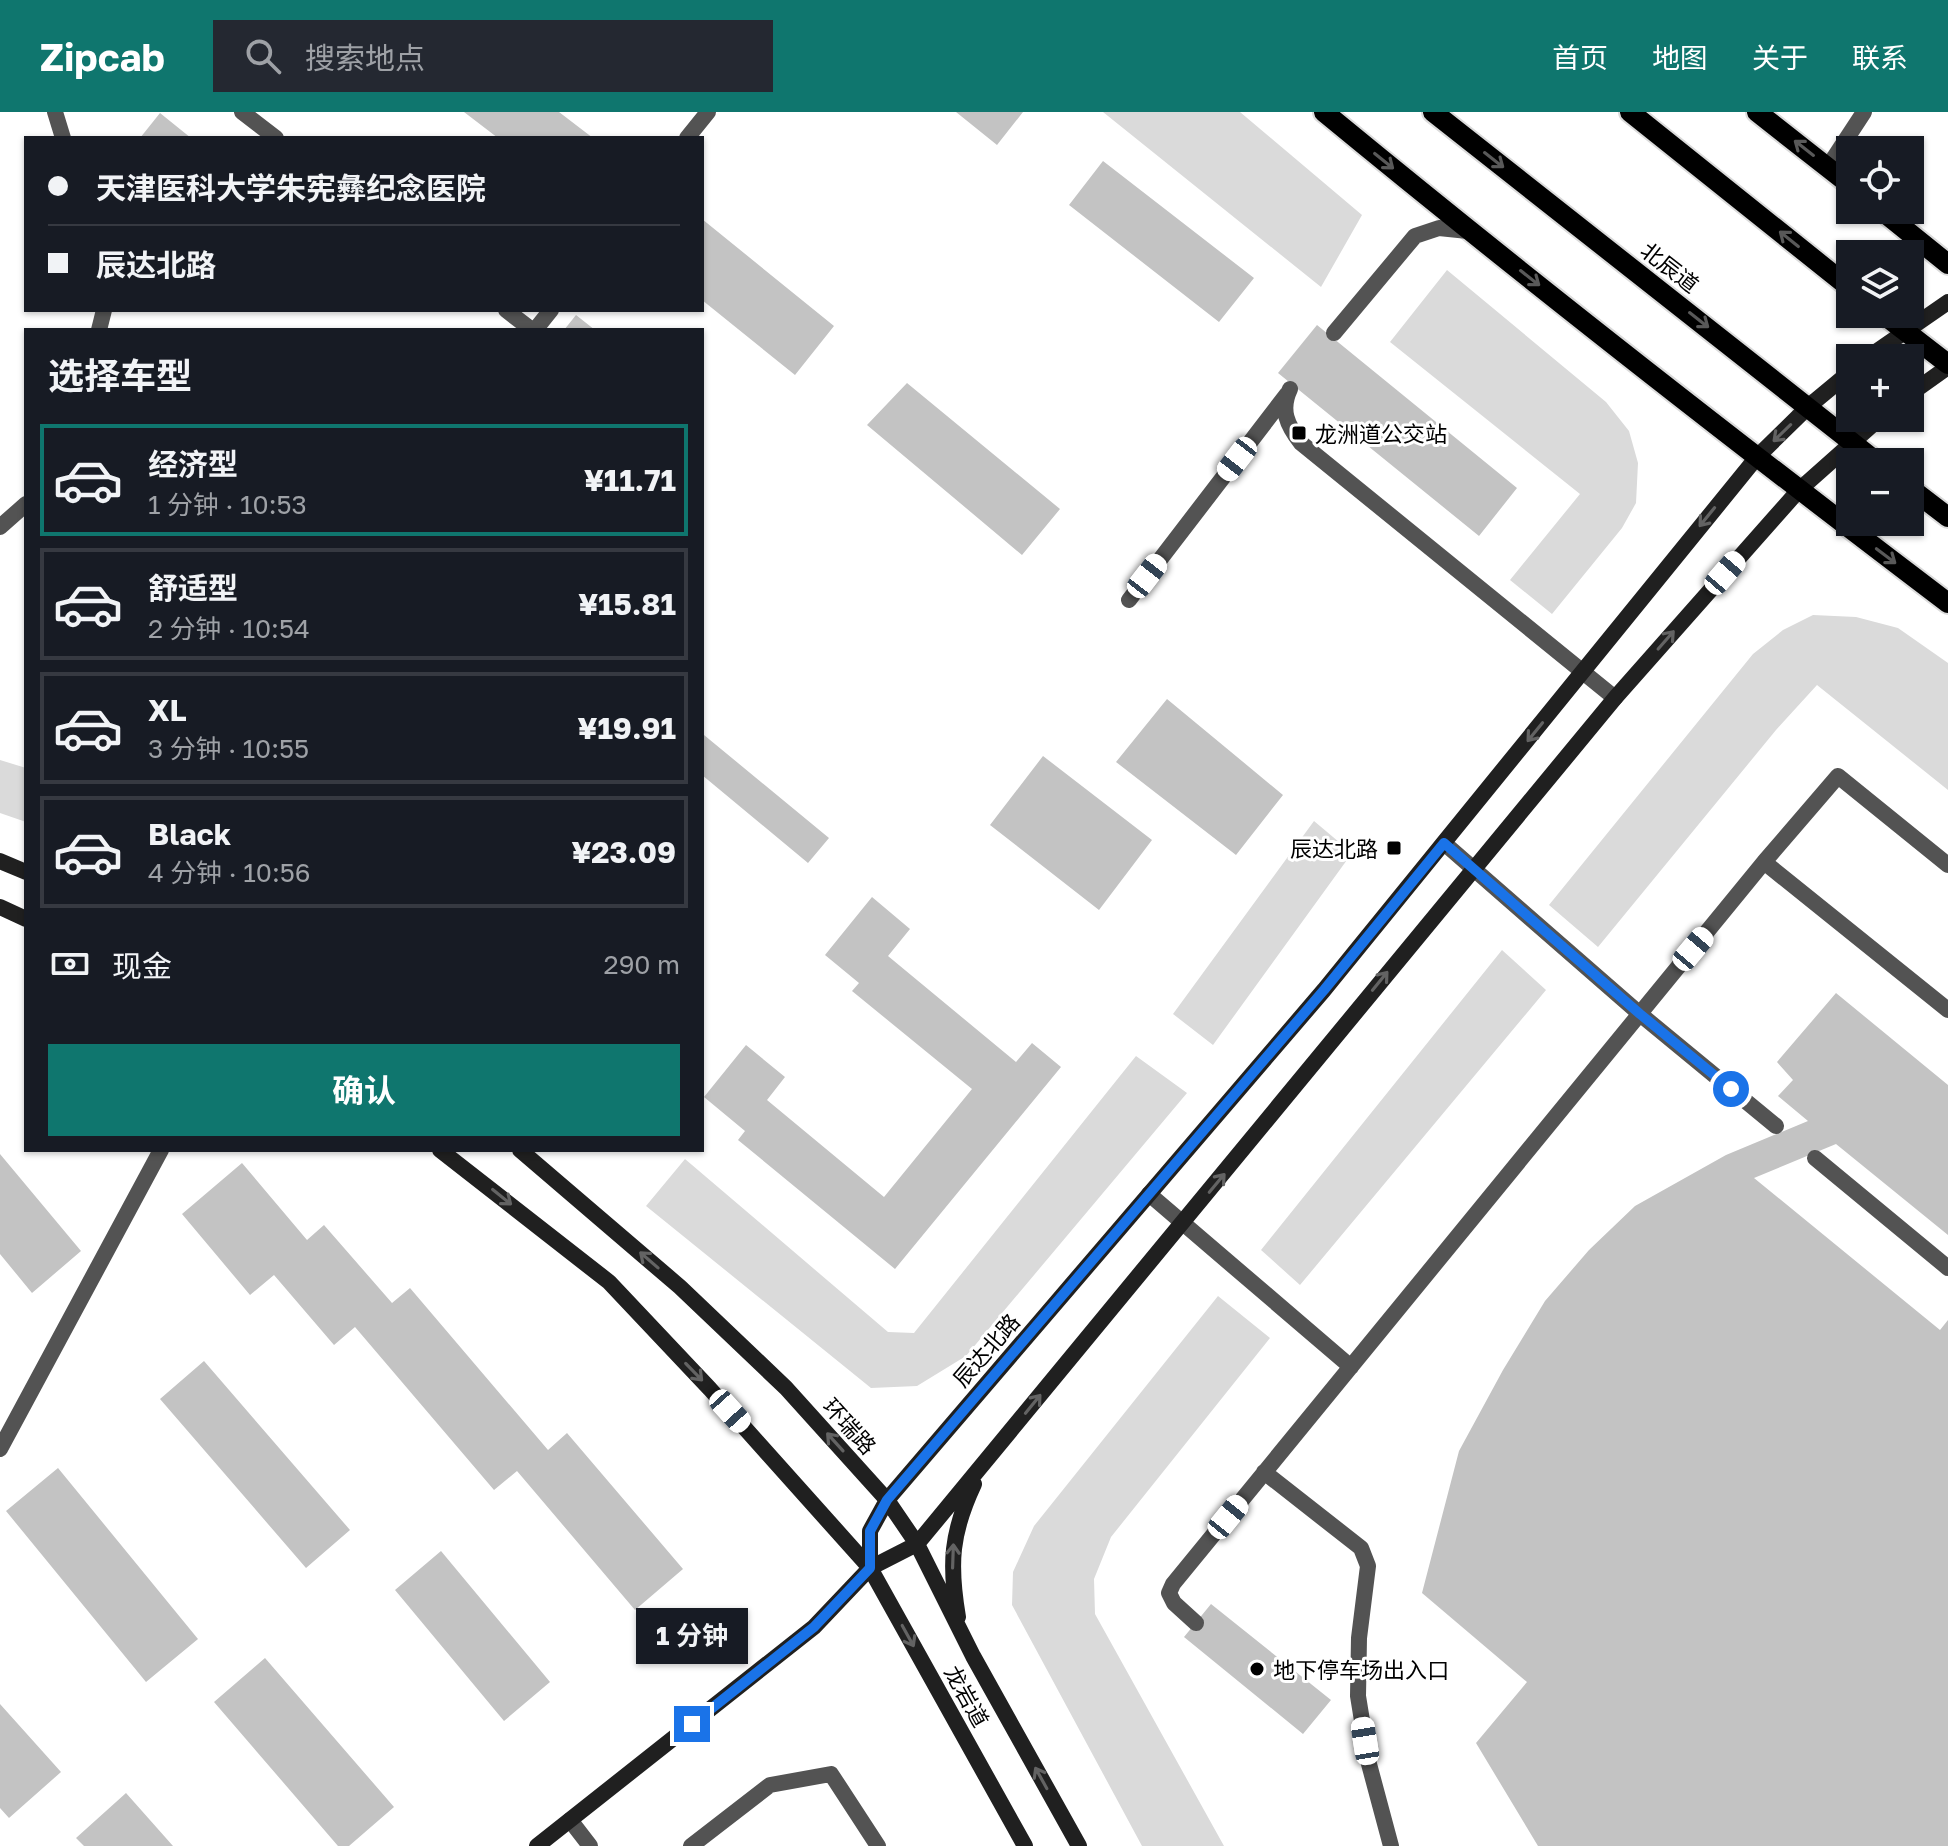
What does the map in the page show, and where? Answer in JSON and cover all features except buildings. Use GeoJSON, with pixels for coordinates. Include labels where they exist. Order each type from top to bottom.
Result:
{"type":"FeatureCollection","features":[{"type":"Feature","properties":{"kind":"main road"},"geometry":{"type":"LineString","coordinates":[[1324,112],[1468,231],[1948,603]]}},
{"type":"Feature","properties":{"kind":"main road","name":"北辰道"},"geometry":{"type":"LineString","coordinates":[[1433,112],[1809,406],[1858,448]]}},
{"type":"Feature","properties":{"kind":"main road"},"geometry":{"type":"LineString","coordinates":[[1630,112],[1836,277]]}},
{"type":"Feature","properties":{"kind":"main road"},"geometry":{"type":"LineString","coordinates":[[1757,112],[1836,174]]}},
{"type":"Feature","properties":{"kind":"main road"},"geometry":{"type":"LineString","coordinates":[[1898,224],[1948,264]]}},
{"type":"Feature","properties":{"kind":"main road"},"geometry":{"type":"LineString","coordinates":[[1900,328],[1948,366]]}},
{"type":"Feature","properties":{"kind":"main road"},"geometry":{"type":"LineString","coordinates":[[1924,499],[1948,517]]}},
{"type":"Feature","properties":{"kind":"street"},"geometry":{"type":"LineString","coordinates":[[1886,344],[1948,302]]}},
{"type":"Feature","properties":{"kind":"street"},"geometry":{"type":"LineString","coordinates":[[1924,384],[1948,366]]}},
{"type":"Feature","properties":{"kind":"street","name":"辰达北路"},"geometry":{"type":"LineString","coordinates":[[870,1568],[870,1531],[887,1500],[1324,990],[1757,457],[1836,384]]}},
{"type":"Feature","properties":{"kind":"street"},"geometry":{"type":"LineString","coordinates":[[537,1846],[814,1627],[870,1568],[917,1544],[1615,698],[1799,490],[1862,432]]}},
{"type":"Feature","properties":{"kind":"street"},"geometry":{"type":"LineString","coordinates":[[0,861],[24,871]]}},
{"type":"Feature","properties":{"kind":"street"},"geometry":{"type":"LineString","coordinates":[[0,907],[24,918]]}},
{"type":"Feature","properties":{"kind":"street"},"geometry":{"type":"LineString","coordinates":[[443,1152],[609,1282],[710,1389],[870,1568]]}},
{"type":"Feature","properties":{"kind":"street","name":"环瑞路"},"geometry":{"type":"LineString","coordinates":[[522,1152],[680,1287],[786,1388],[887,1500],[917,1544],[962,1633],[1079,1846]]}},
{"type":"Feature","properties":{"kind":"street"},"geometry":{"type":"LineString","coordinates":[[962,1633],[953,1567],[955,1530],[983,1464]]}},
{"type":"Feature","properties":{"kind":"street","name":"龙岩道"},"geometry":{"type":"LineString","coordinates":[[870,1568],[1025,1846]]}},
{"type":"Feature","properties":{"kind":"lane"},"geometry":{"type":"LineString","coordinates":[[55,112],[62,136]]}},
{"type":"Feature","properties":{"kind":"lane"},"geometry":{"type":"LineString","coordinates":[[242,112],[273,136]]}},
{"type":"Feature","properties":{"kind":"lane"},"geometry":{"type":"LineString","coordinates":[[689,136],[708,112]]}},
{"type":"Feature","properties":{"kind":"lane"},"geometry":{"type":"LineString","coordinates":[[1828,167],[1864,112]]}},
{"type":"Feature","properties":{"kind":"lane"},"geometry":{"type":"LineString","coordinates":[[1334,333],[1415,236],[1439,228],[1453,227],[1468,231]]}},
{"type":"Feature","properties":{"kind":"lane"},"geometry":{"type":"LineString","coordinates":[[509,312],[531,328]]}},
{"type":"Feature","properties":{"kind":"lane"},"geometry":{"type":"LineString","coordinates":[[536,328],[549,312]]}},
{"type":"Feature","properties":{"kind":"lane"},"geometry":{"type":"LineString","coordinates":[[1129,600],[1290,389],[1285,406],[1286,416],[1301,443],[1615,698]]}},
{"type":"Feature","properties":{"kind":"lane"},"geometry":{"type":"LineString","coordinates":[[0,527],[24,506]]}},
{"type":"Feature","properties":{"kind":"lane"},"geometry":{"type":"LineString","coordinates":[[1196,1623],[1174,1603],[1169,1593],[1173,1584],[1764,862],[1838,776],[1948,865]]}},
{"type":"Feature","properties":{"kind":"lane"},"geometry":{"type":"LineString","coordinates":[[1444,843],[1640,1014],[1776,1126]]}},
{"type":"Feature","properties":{"kind":"lane"},"geometry":{"type":"LineString","coordinates":[[1764,862],[1948,1010]]}},
{"type":"Feature","properties":{"kind":"lane"},"geometry":{"type":"LineString","coordinates":[[0,1449],[160,1152]]}},
{"type":"Feature","properties":{"kind":"lane"},"geometry":{"type":"LineString","coordinates":[[1815,1158],[1948,1268]]}},
{"type":"Feature","properties":{"kind":"lane"},"geometry":{"type":"LineString","coordinates":[[1149,1194],[1351,1367]]}},
{"type":"Feature","properties":{"kind":"lane"},"geometry":{"type":"LineString","coordinates":[[1264,1472],[1361,1548],[1368,1566],[1359,1638],[1358,1696],[1369,1764],[1391,1846]]}},
{"type":"Feature","properties":{"kind":"lane"},"geometry":{"type":"LineString","coordinates":[[691,1846],[770,1785],[831,1774],[878,1846]]}},
{"type":"Feature","properties":{"kind":"lane"},"geometry":{"type":"LineString","coordinates":[[570,1820],[590,1846]]}},
{"type":"Feature","properties":{"kind":"shaded area"},"geometry":{"type":"Polygon","coordinates":[[[1103,112],[1240,112],[1362,215],[1321,287],[1103,112]]]}},
{"type":"Feature","properties":{"kind":"shaded area"},"geometry":{"type":"Polygon","coordinates":[[[1447,270],[1606,402],[1629,431],[1638,463],[1636,503],[1622,528],[1552,614],[1510,580],[1580,494],[1390,342],[1447,270]]]}},
{"type":"Feature","properties":{"kind":"shaded area"},"geometry":{"type":"Polygon","coordinates":[[[1813,615],[1856,617],[1898,628],[1948,663],[1948,790],[1817,685],[1776,730],[1598,947],[1549,905],[1753,654],[1783,630],[1813,615]]]}},
{"type":"Feature","properties":{"kind":"shaded area"},"geometry":{"type":"Polygon","coordinates":[[[0,760],[24,767],[24,821],[0,813],[0,760]]]}},
{"type":"Feature","properties":{"kind":"shaded area"},"geometry":{"type":"Polygon","coordinates":[[[1314,821],[1352,853],[1213,1045],[1173,1014],[1314,821]]]}},
{"type":"Feature","properties":{"kind":"shaded area"},"geometry":{"type":"Polygon","coordinates":[[[1502,950],[1546,990],[1300,1285],[1261,1250],[1502,950]]]}},
{"type":"Feature","properties":{"kind":"shaded area"},"geometry":{"type":"Polygon","coordinates":[[[1136,1056],[1187,1093],[966,1356],[917,1386],[871,1388],[646,1206],[685,1159],[888,1332],[914,1333],[1136,1056]]]}},
{"type":"Feature","properties":{"kind":"shaded area"},"geometry":{"type":"Polygon","coordinates":[[[1218,1296],[1270,1338],[1111,1537],[1094,1579],[1095,1614],[1224,1846],[1142,1846],[1012,1605],[1013,1572],[1034,1526],[1218,1296]]]}},
{"type":"Feature","properties":{"kind":"place","name":"龙洲道公交站"},"geometry":{"type":"Point","coordinates":[1299,433]}},
{"type":"Feature","properties":{"kind":"place","name":"辰达北路"},"geometry":{"type":"Point","coordinates":[1394,848]}},
{"type":"Feature","properties":{"kind":"place","name":"地下停车场出入口"},"geometry":{"type":"Point","coordinates":[1257,1669]}},
{"type":"Feature","properties":{"kind":"route"},"geometry":{"type":"LineString","coordinates":[[692,1724],[814,1627],[870,1568],[870,1531],[887,1500],[1324,990],[1444,843],[1731,1089]]}}]}
